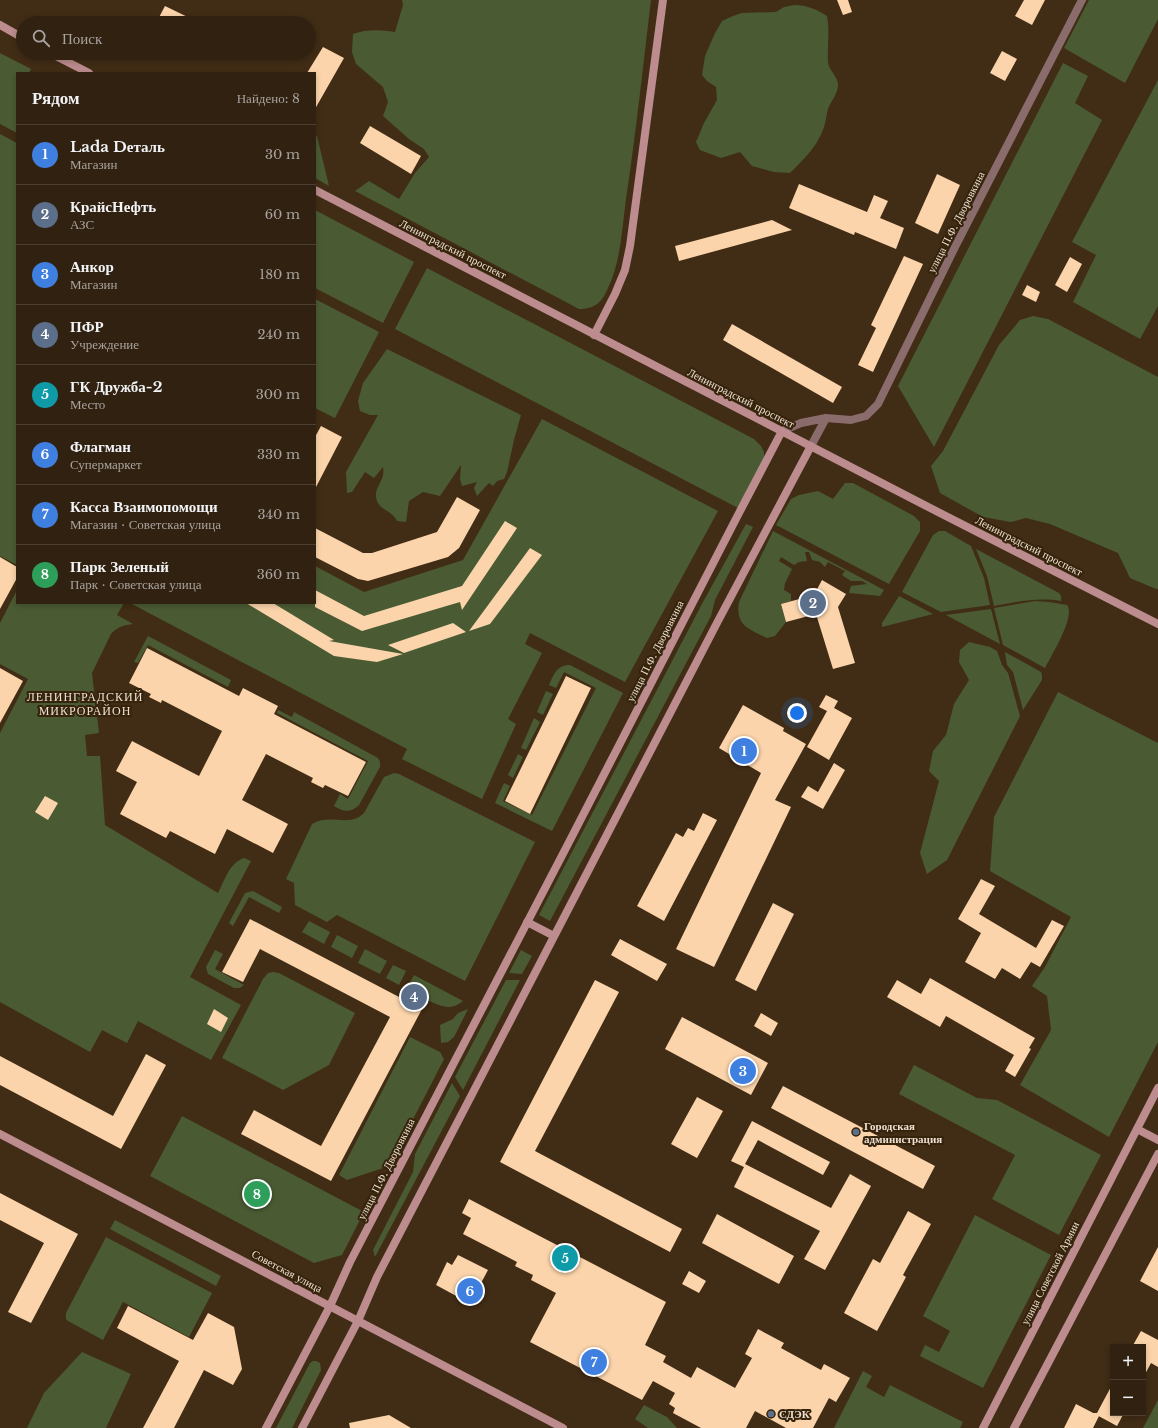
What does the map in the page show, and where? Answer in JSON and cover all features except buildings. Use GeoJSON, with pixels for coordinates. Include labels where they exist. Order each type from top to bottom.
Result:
{"type":"FeatureCollection","features":[{"type":"Feature","properties":{"kind":"street"},"geometry":{"type":"LineString","coordinates":[[594,335],[615,294],[624,270],[630,246],[663,0]]}},
{"type":"Feature","properties":{"kind":"street","name":"улица П.Ф. Дворовкина"},"geometry":{"type":"LineString","coordinates":[[266,1428],[330,1306],[350,1262],[782,431],[801,423],[826,418],[851,420],[866,416],[878,404],[955,247],[1082,0]]}},
{"type":"Feature","properties":{"kind":"street"},"geometry":{"type":"LineString","coordinates":[[0,26],[16,34]]}},
{"type":"Feature","properties":{"kind":"street"},"geometry":{"type":"LineString","coordinates":[[64,60],[87,72]]}},
{"type":"Feature","properties":{"kind":"street","name":"Ленинградский проспект"},"geometry":{"type":"LineString","coordinates":[[316,191],[594,335],[1158,624]]}},
{"type":"Feature","properties":{"kind":"street"},"geometry":{"type":"LineString","coordinates":[[302,1428],[358,1321],[377,1278],[554,936],[718,621],[826,418]]}},
{"type":"Feature","properties":{"kind":"street"},"geometry":{"type":"LineString","coordinates":[[527,922],[554,936]]}},
{"type":"Feature","properties":{"kind":"street","name":"улица Советской Армии"},"geometry":{"type":"LineString","coordinates":[[983,1428],[1158,1088]]}},
{"type":"Feature","properties":{"kind":"street"},"geometry":{"type":"LineString","coordinates":[[1137,1129],[1158,1140]]}},
{"type":"Feature","properties":{"kind":"street","name":"Советская улица"},"geometry":{"type":"LineString","coordinates":[[0,1134],[563,1428]]}},
{"type":"Feature","properties":{"kind":"street"},"geometry":{"type":"LineString","coordinates":[[1014,1428],[1158,1154]]}},
{"type":"Feature","properties":{"kind":"green space"},"geometry":{"type":"Polygon","coordinates":[[[402,0],[651,0],[618,256],[616,267],[608,288],[603,298],[597,304],[589,308],[579,309],[355,191],[369,181],[399,199],[415,173],[429,157],[424,149],[409,139],[383,116],[388,102],[383,87],[356,64],[352,52],[353,34],[374,30],[395,32],[403,5],[402,0]]]}},
{"type":"Feature","properties":{"kind":"green space"},"geometry":{"type":"Polygon","coordinates":[[[1089,0],[1158,0],[1158,19],[1125,83],[1064,48],[1089,0]]]}},
{"type":"Feature","properties":{"kind":"green space"},"geometry":{"type":"Polygon","coordinates":[[[794,5],[811,8],[827,16],[828,65],[838,83],[836,92],[828,109],[823,129],[816,143],[790,173],[774,172],[752,166],[740,152],[721,158],[700,150],[696,142],[704,123],[717,100],[716,87],[707,81],[702,75],[705,56],[722,21],[742,13],[776,12],[784,7],[794,5]]]}},
{"type":"Feature","properties":{"kind":"green space"},"geometry":{"type":"Polygon","coordinates":[[[0,53],[31,69],[30,72],[16,72],[16,132],[0,124],[0,53]]]}},
{"type":"Feature","properties":{"kind":"green space"},"geometry":{"type":"Polygon","coordinates":[[[1063,63],[1088,76],[1075,103],[1102,120],[934,447],[898,386],[1063,63]]]}},
{"type":"Feature","properties":{"kind":"green space"},"geometry":{"type":"Polygon","coordinates":[[[1158,80],[1158,306],[1140,339],[1073,302],[1096,255],[1072,242],[1158,80]]]}},
{"type":"Feature","properties":{"kind":"green space"},"geometry":{"type":"Polygon","coordinates":[[[0,134],[16,142],[16,564],[0,556],[0,134]]]}},
{"type":"Feature","properties":{"kind":"green space"},"geometry":{"type":"Polygon","coordinates":[[[316,136],[317,136],[329,186],[316,179],[316,136]]]}},
{"type":"Feature","properties":{"kind":"green space"},"geometry":{"type":"Polygon","coordinates":[[[316,211],[414,262],[383,323],[316,289],[316,211]]]}},
{"type":"Feature","properties":{"kind":"green space"},"geometry":{"type":"Polygon","coordinates":[[[427,268],[754,439],[761,446],[764,452],[764,462],[738,508],[395,329],[427,268]]]}},
{"type":"Feature","properties":{"kind":"green space"},"geometry":{"type":"Polygon","coordinates":[[[316,300],[379,332],[335,418],[316,408],[316,300]]]}},
{"type":"Feature","properties":{"kind":"green space"},"geometry":{"type":"Polygon","coordinates":[[[1033,316],[1048,319],[1158,377],[1158,589],[1130,578],[1118,553],[1050,524],[1026,518],[1011,522],[983,517],[940,493],[931,466],[943,451],[999,345],[1020,320],[1033,316]]]}},
{"type":"Feature","properties":{"kind":"green space"},"geometry":{"type":"Polygon","coordinates":[[[387,349],[521,415],[504,479],[497,481],[493,486],[489,483],[477,496],[474,488],[477,482],[462,486],[460,479],[461,465],[440,496],[423,492],[409,501],[406,522],[397,521],[393,515],[381,507],[377,501],[376,492],[383,477],[383,467],[374,478],[365,472],[352,492],[347,493],[346,472],[378,415],[370,415],[360,411],[358,401],[363,383],[387,349]]]}},
{"type":"Feature","properties":{"kind":"green space"},"geometry":{"type":"Polygon","coordinates":[[[542,419],[718,511],[625,682],[530,633],[525,644],[542,653],[508,719],[516,724],[482,799],[402,759],[407,749],[132,604],[316,604],[316,567],[364,592],[463,560],[542,419]]]}},
{"type":"Feature","properties":{"kind":"green space"},"geometry":{"type":"Polygon","coordinates":[[[845,483],[853,483],[914,516],[920,522],[920,531],[889,584],[776,525],[791,499],[799,495],[818,491],[833,499],[845,483]]]}},
{"type":"Feature","properties":{"kind":"green space"},"geometry":{"type":"Polygon","coordinates":[[[746,524],[753,527],[715,600],[711,616],[550,921],[539,915],[703,602],[746,524]]]}},
{"type":"Feature","properties":{"kind":"green space"},"geometry":{"type":"Polygon","coordinates":[[[773,531],[884,590],[880,596],[849,593],[851,586],[867,584],[862,581],[851,581],[842,575],[845,571],[828,562],[825,567],[820,562],[812,560],[809,552],[805,552],[807,561],[799,562],[794,565],[781,557],[779,561],[792,569],[785,583],[784,590],[791,594],[791,601],[781,604],[786,622],[775,636],[767,638],[754,632],[741,622],[738,610],[739,602],[773,531]]]}},
{"type":"Feature","properties":{"kind":"green space"},"geometry":{"type":"Polygon","coordinates":[[[939,531],[945,531],[971,546],[984,578],[990,605],[941,612],[902,592],[933,535],[939,531]]]}},
{"type":"Feature","properties":{"kind":"green space"},"geometry":{"type":"Polygon","coordinates":[[[976,549],[1059,593],[1061,596],[1061,601],[1035,600],[994,606],[987,576],[976,549]]]}},
{"type":"Feature","properties":{"kind":"green space"},"geometry":{"type":"Polygon","coordinates":[[[16,592],[16,604],[123,604],[117,615],[133,624],[121,627],[111,634],[92,673],[99,733],[85,735],[87,756],[100,756],[105,825],[218,893],[228,872],[239,860],[244,858],[251,861],[190,977],[241,1005],[211,1060],[138,1021],[127,1043],[102,1030],[90,1052],[0,1002],[0,733],[28,679],[0,664],[0,623],[16,592]]]}},
{"type":"Feature","properties":{"kind":"green space"},"geometry":{"type":"Polygon","coordinates":[[[899,596],[933,614],[882,627],[882,623],[899,596]]]}},
{"type":"Feature","properties":{"kind":"green space"},"geometry":{"type":"Polygon","coordinates":[[[1035,601],[1067,605],[1069,610],[1066,627],[1045,668],[1003,645],[994,608],[1035,601]]]}},
{"type":"Feature","properties":{"kind":"green space"},"geometry":{"type":"Polygon","coordinates":[[[991,609],[1000,644],[946,615],[991,609]]]}},
{"type":"Feature","properties":{"kind":"green space"},"geometry":{"type":"Polygon","coordinates":[[[148,636],[231,680],[228,687],[148,645],[138,663],[134,662],[148,636]]]}},
{"type":"Feature","properties":{"kind":"green space"},"geometry":{"type":"Polygon","coordinates":[[[969,642],[990,647],[997,651],[1002,665],[1008,673],[1020,716],[947,860],[927,874],[920,853],[939,781],[929,771],[933,751],[946,735],[954,704],[969,680],[959,662],[960,650],[969,642]]]}},
{"type":"Feature","properties":{"kind":"green space"},"geometry":{"type":"Polygon","coordinates":[[[1005,652],[1041,672],[1042,675],[1042,680],[1023,710],[1013,672],[1007,665],[1005,652]]]}},
{"type":"Feature","properties":{"kind":"green space"},"geometry":{"type":"Polygon","coordinates":[[[570,665],[623,693],[552,831],[495,803],[504,783],[510,786],[503,801],[532,815],[596,688],[564,672],[556,688],[549,685],[554,674],[559,668],[570,665]]]}},
{"type":"Feature","properties":{"kind":"green space"},"geometry":{"type":"Polygon","coordinates":[[[546,691],[553,694],[543,715],[537,712],[546,691]]]}},
{"type":"Feature","properties":{"kind":"green space"},"geometry":{"type":"Polygon","coordinates":[[[1058,692],[1158,743],[1158,1042],[1109,1137],[1020,1085],[1051,1030],[1047,996],[1032,986],[1045,967],[1071,917],[990,871],[994,817],[1058,692]]]}},
{"type":"Feature","properties":{"kind":"green space"},"geometry":{"type":"Polygon","coordinates":[[[278,710],[292,717],[294,712],[378,758],[380,767],[356,808],[347,811],[341,810],[334,806],[340,794],[348,799],[368,761],[277,713],[278,710]]]}},
{"type":"Feature","properties":{"kind":"green space"},"geometry":{"type":"Polygon","coordinates":[[[534,718],[540,722],[526,750],[521,748],[534,718]]]}},
{"type":"Feature","properties":{"kind":"green space"},"geometry":{"type":"Polygon","coordinates":[[[518,754],[523,757],[513,778],[508,775],[518,754]]]}},
{"type":"Feature","properties":{"kind":"green space"},"geometry":{"type":"Polygon","coordinates":[[[394,773],[399,774],[535,842],[465,981],[337,915],[327,922],[295,905],[294,883],[286,879],[312,824],[326,820],[352,820],[358,817],[364,813],[384,777],[394,773]]]}},
{"type":"Feature","properties":{"kind":"green space"},"geometry":{"type":"Polygon","coordinates":[[[253,891],[282,907],[279,913],[249,897],[233,926],[229,923],[245,893],[253,891]]]}},
{"type":"Feature","properties":{"kind":"green space"},"geometry":{"type":"Polygon","coordinates":[[[309,921],[330,932],[324,944],[302,932],[309,921]]]}},
{"type":"Feature","properties":{"kind":"green space"},"geometry":{"type":"Polygon","coordinates":[[[337,935],[358,946],[352,958],[331,947],[337,935]]]}},
{"type":"Feature","properties":{"kind":"green space"},"geometry":{"type":"Polygon","coordinates":[[[365,949],[387,961],[380,974],[358,963],[365,949]]]}},
{"type":"Feature","properties":{"kind":"green space"},"geometry":{"type":"Polygon","coordinates":[[[215,950],[223,954],[215,969],[244,985],[240,988],[234,988],[208,974],[206,967],[215,950]]]}},
{"type":"Feature","properties":{"kind":"green space"},"geometry":{"type":"Polygon","coordinates":[[[521,950],[532,956],[522,974],[509,973],[521,950]]]}},
{"type":"Feature","properties":{"kind":"green space"},"geometry":{"type":"Polygon","coordinates":[[[393,965],[406,971],[399,985],[386,978],[393,965]]]}},
{"type":"Feature","properties":{"kind":"green space"},"geometry":{"type":"Polygon","coordinates":[[[268,973],[279,973],[355,1013],[329,1065],[283,1090],[222,1058],[263,979],[268,973]]]}},
{"type":"Feature","properties":{"kind":"green space"},"geometry":{"type":"Polygon","coordinates":[[[414,975],[463,1001],[448,1007],[427,999],[407,988],[414,975]]]}},
{"type":"Feature","properties":{"kind":"green space"},"geometry":{"type":"Polygon","coordinates":[[[506,980],[520,980],[463,1090],[455,1077],[506,980]]]}},
{"type":"Feature","properties":{"kind":"green space"},"geometry":{"type":"Polygon","coordinates":[[[468,1009],[454,1037],[448,1042],[441,1043],[440,1025],[453,1019],[458,1013],[468,1009]]]}},
{"type":"Feature","properties":{"kind":"green space"},"geometry":{"type":"Polygon","coordinates":[[[410,1037],[440,1052],[444,1059],[389,1166],[347,1180],[339,1175],[410,1037]]]}},
{"type":"Feature","properties":{"kind":"green space"},"geometry":{"type":"Polygon","coordinates":[[[914,1065],[977,1098],[997,1100],[1101,1155],[1059,1235],[992,1199],[1015,1155],[899,1094],[914,1065]]]}},
{"type":"Feature","properties":{"kind":"green space"},"geometry":{"type":"Polygon","coordinates":[[[452,1083],[460,1096],[375,1257],[373,1250],[413,1172],[415,1154],[452,1083]]]}},
{"type":"Feature","properties":{"kind":"green space"},"geometry":{"type":"Polygon","coordinates":[[[182,1116],[364,1212],[342,1255],[314,1263],[150,1176],[182,1116]]]}},
{"type":"Feature","properties":{"kind":"green space"},"geometry":{"type":"Polygon","coordinates":[[[975,1215],[1051,1255],[983,1388],[920,1356],[925,1345],[939,1352],[950,1331],[923,1316],[975,1215]]]}},
{"type":"Feature","properties":{"kind":"green space"},"geometry":{"type":"Polygon","coordinates":[[[115,1220],[221,1276],[216,1286],[110,1229],[115,1220]]]}},
{"type":"Feature","properties":{"kind":"green space"},"geometry":{"type":"Polygon","coordinates":[[[106,1237],[212,1293],[189,1337],[123,1302],[103,1340],[66,1319],[66,1313],[106,1237]]]}},
{"type":"Feature","properties":{"kind":"green space"},"geometry":{"type":"Polygon","coordinates":[[[82,1352],[131,1374],[106,1428],[27,1428],[44,1393],[82,1352]]]}},
{"type":"Feature","properties":{"kind":"green space"},"geometry":{"type":"Polygon","coordinates":[[[313,1361],[320,1363],[321,1370],[292,1428],[276,1428],[310,1363],[313,1361]]]}},
{"type":"Feature","properties":{"kind":"green space"},"geometry":{"type":"Polygon","coordinates":[[[863,1371],[872,1376],[866,1387],[884,1397],[890,1385],[963,1422],[960,1428],[834,1428],[863,1371]]]}},
{"type":"Feature","properties":{"kind":"green space"},"geometry":{"type":"Polygon","coordinates":[[[1158,1400],[1158,1428],[1143,1428],[1158,1400]]]}},
{"type":"Feature","properties":{"kind":"green space"},"geometry":{"type":"Polygon","coordinates":[[[644,1405],[667,1417],[677,1428],[648,1428],[635,1419],[644,1405]]]}},
{"type":"Feature","properties":{"kind":"place","name":"КрайсНефть"},"geometry":{"type":"Point","coordinates":[813,603]}},
{"type":"Feature","properties":{"kind":"place","name":"Lada Dеталь"},"geometry":{"type":"Point","coordinates":[744,751]}},
{"type":"Feature","properties":{"kind":"place","name":"ПФР"},"geometry":{"type":"Point","coordinates":[414,997]}},
{"type":"Feature","properties":{"kind":"place","name":"Анкор"},"geometry":{"type":"Point","coordinates":[743,1071]}},
{"type":"Feature","properties":{"kind":"place","name":"Городская администрация"},"geometry":{"type":"Point","coordinates":[856,1132]}},
{"type":"Feature","properties":{"kind":"place","name":"Парк Зеленый"},"geometry":{"type":"Point","coordinates":[257,1194]}},
{"type":"Feature","properties":{"kind":"place","name":"ГК Дружба-2"},"geometry":{"type":"Point","coordinates":[565,1258]}},
{"type":"Feature","properties":{"kind":"place","name":"Флагман"},"geometry":{"type":"Point","coordinates":[470,1291]}},
{"type":"Feature","properties":{"kind":"place","name":"Касса Взаимопомощи"},"geometry":{"type":"Point","coordinates":[594,1362]}},
{"type":"Feature","properties":{"kind":"place","name":"СДЭК"},"geometry":{"type":"Point","coordinates":[771,1414]}},
{"type":"Feature","properties":{"kind":"district","name":"ЛЕНИНГРАДСКИЙ МИКРОРАЙОН"},"geometry":{"type":"Point","coordinates":[85,703]}}]}
